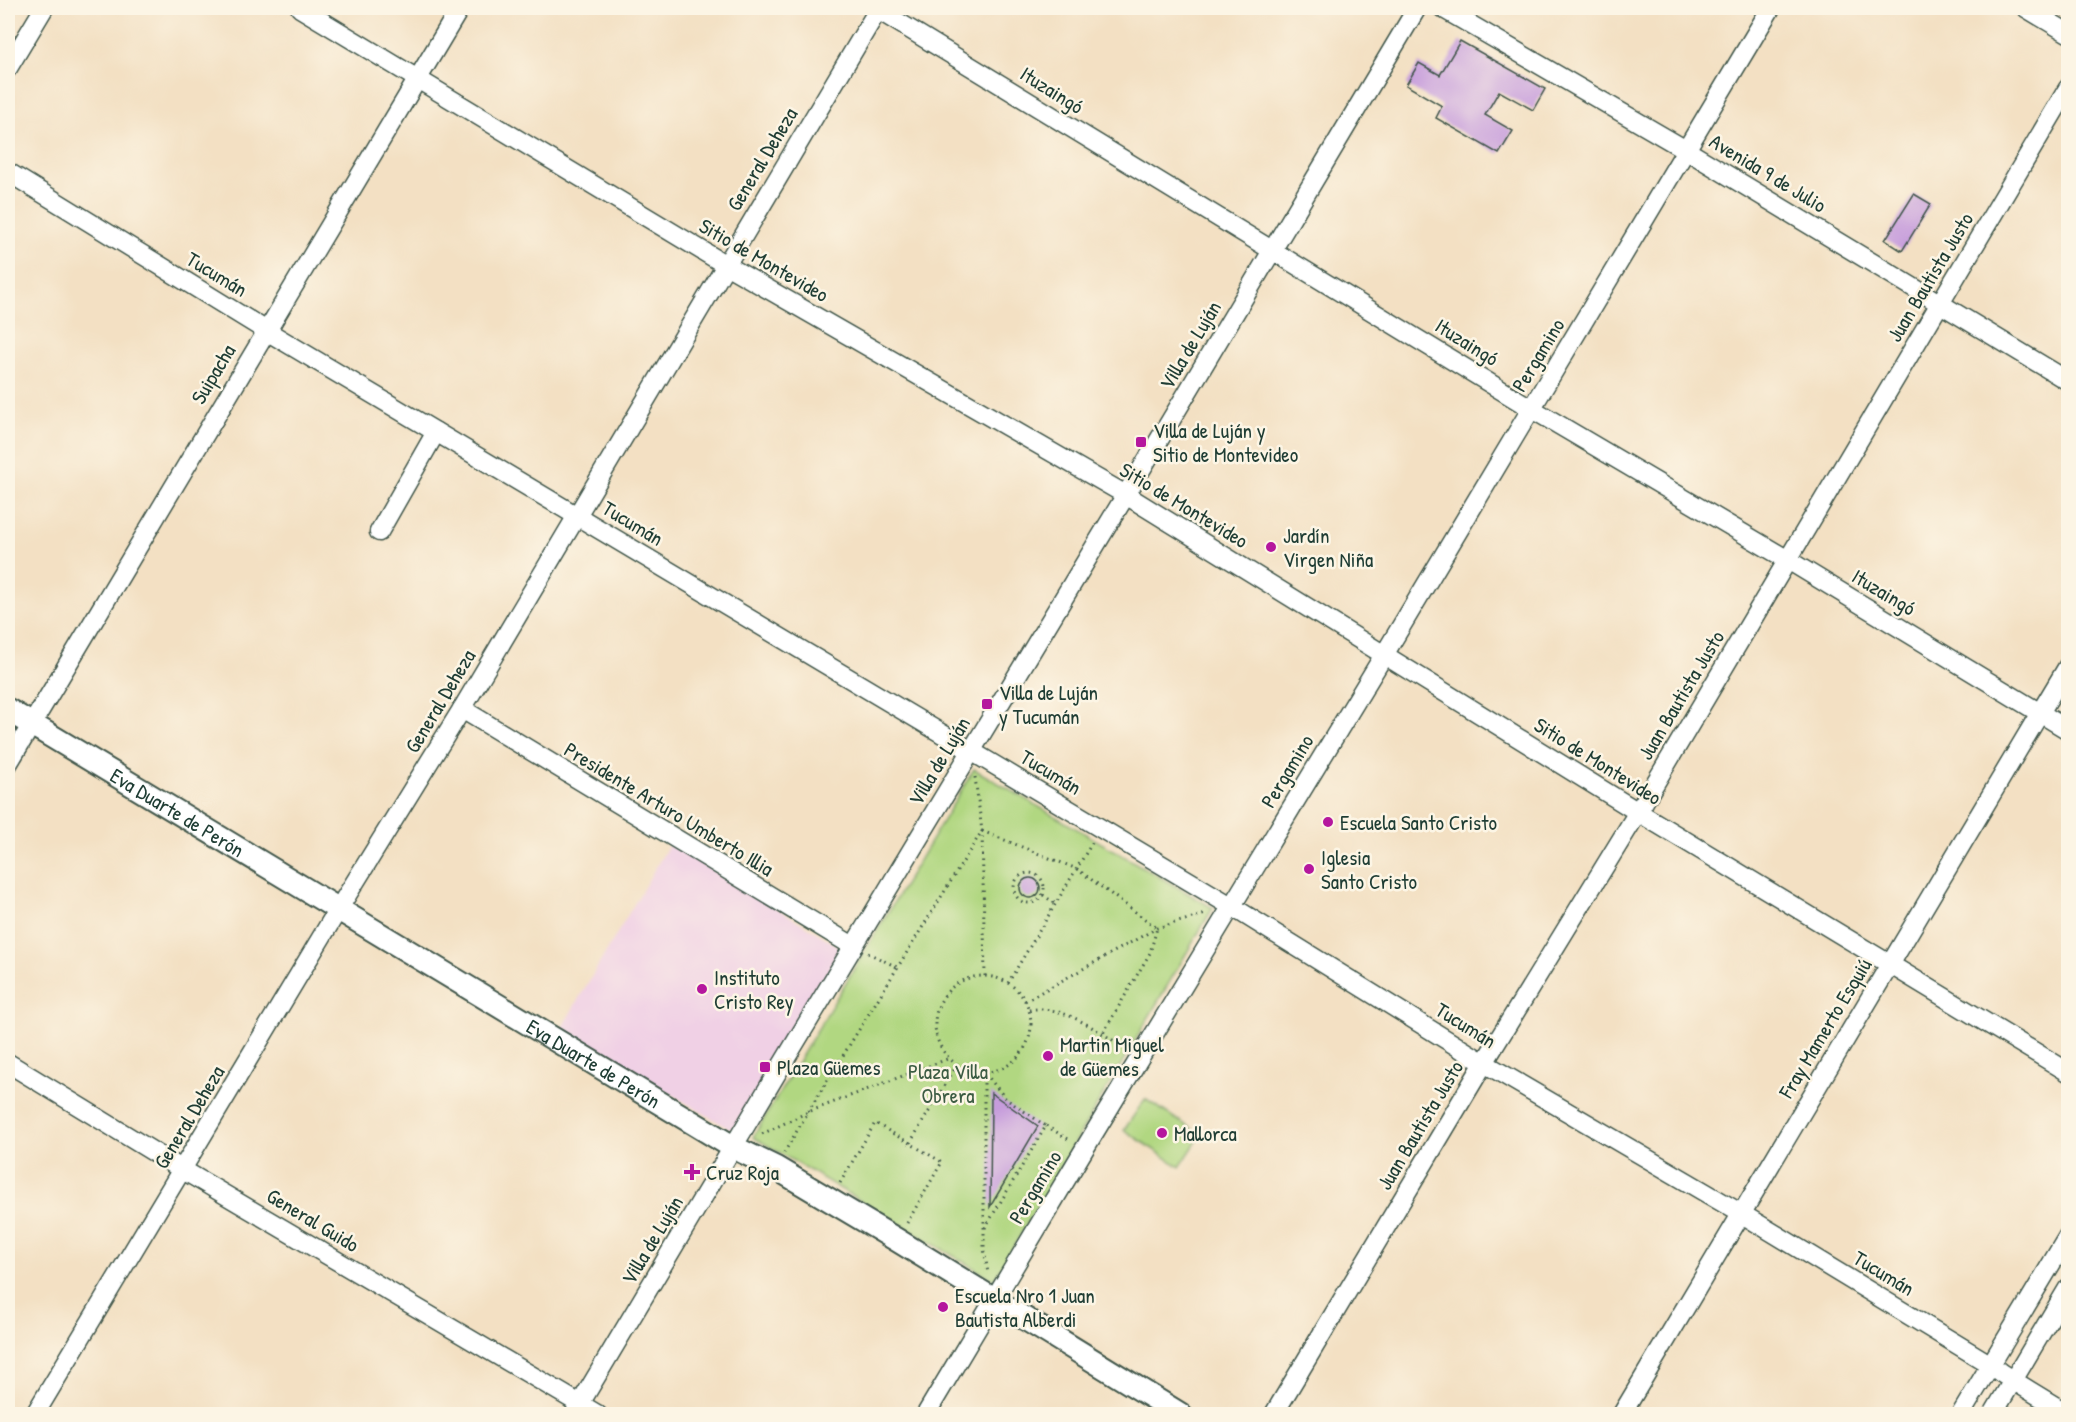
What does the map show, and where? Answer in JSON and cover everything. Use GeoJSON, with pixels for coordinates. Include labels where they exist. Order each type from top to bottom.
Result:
{"type":"FeatureCollection","features":[{"type":"Feature","properties":{"kind":"main road","name":"Eva Duarte de Perón"},"geometry":{"type":"LineString","coordinates":[[8,710],[734,1147],[776,1168],[897,1240],[1180,1414]]}},
{"type":"Feature","properties":{"kind":"street"},"geometry":{"type":"LineString","coordinates":[[8,68],[44,8]]}},
{"type":"Feature","properties":{"kind":"street","name":"Sitio de Montevideo"},"geometry":{"type":"LineString","coordinates":[[300,8],[418,77],[726,265],[1126,495],[1638,812],[2068,1072]]}},
{"type":"Feature","properties":{"kind":"street","name":"Suipacha"},"geometry":{"type":"LineString","coordinates":[[8,764],[265,330],[460,8]]}},
{"type":"Feature","properties":{"kind":"street","name":"Ituzaingó"},"geometry":{"type":"LineString","coordinates":[[877,8],[1271,251],[2068,730]]}},
{"type":"Feature","properties":{"kind":"street","name":"General Deheza"},"geometry":{"type":"LineString","coordinates":[[35,1414],[339,908],[462,709],[877,8]]}},
{"type":"Feature","properties":{"kind":"street","name":"Villa de Luján"},"geometry":{"type":"LineString","coordinates":[[577,1409],[1417,8]]}},
{"type":"Feature","properties":{"kind":"street","name":"Avenida 9 de Julio"},"geometry":{"type":"LineString","coordinates":[[1442,8],[1686,150],[2068,381]]}},
{"type":"Feature","properties":{"kind":"street","name":"Pergamino"},"geometry":{"type":"LineString","coordinates":[[926,1414],[993,1299],[1384,655],[1771,8]]}},
{"type":"Feature","properties":{"kind":"street"},"geometry":{"type":"LineString","coordinates":[[2026,8],[2068,33]]}},
{"type":"Feature","properties":{"kind":"street","name":"Juan Bautista Justo"},"geometry":{"type":"LineString","coordinates":[[1274,1414],[1484,1063],[1638,812],[2068,88]]}},
{"type":"Feature","properties":{"kind":"street","name":"Tucumán"},"geometry":{"type":"LineString","coordinates":[[8,172],[265,330],[1231,906],[1484,1063],[1742,1214],[2068,1414]]}},
{"type":"Feature","properties":{"kind":"street"},"geometry":{"type":"LineString","coordinates":[[379,532],[436,432]]}},
{"type":"Feature","properties":{"kind":"street","name":"Fray Mamerto Esquiú"},"geometry":{"type":"LineString","coordinates":[[1622,1414],[2068,666]]}},
{"type":"Feature","properties":{"kind":"street","name":"Presidente Arturo Umberto Illia"},"geometry":{"type":"LineString","coordinates":[[462,709],[853,946]]}},
{"type":"Feature","properties":{"kind":"street","name":"General Guido"},"geometry":{"type":"LineString","coordinates":[[8,1063],[577,1409],[597,1414]]}},
{"type":"Feature","properties":{"kind":"street"},"geometry":{"type":"LineString","coordinates":[[1961,1414],[2068,1236]]}},
{"type":"Feature","properties":{"kind":"street"},"geometry":{"type":"LineString","coordinates":[[1993,1414],[2068,1288]]}},
{"type":"Feature","properties":{"kind":"path"},"geometry":{"type":"LineString","coordinates":[[972,750],[982,831],[985,976]]}},
{"type":"Feature","properties":{"kind":"path"},"geometry":{"type":"LineString","coordinates":[[1008,983],[1101,828]]}},
{"type":"Feature","properties":{"kind":"path"},"geometry":{"type":"LineString","coordinates":[[982,831],[1077,869],[1157,928]]}},
{"type":"Feature","properties":{"kind":"path"},"geometry":{"type":"LineString","coordinates":[[776,1168],[808,1112],[982,831]]}},
{"type":"Feature","properties":{"kind":"path"},"geometry":{"type":"LineString","coordinates":[[1025,874],[1035,874],[1044,885],[1043,895],[1031,903],[1022,901],[1015,894],[1017,879],[1025,874]]}},
{"type":"Feature","properties":{"kind":"path"},"geometry":{"type":"LineString","coordinates":[[1043,895],[1056,904]]}},
{"type":"Feature","properties":{"kind":"path"},"geometry":{"type":"LineString","coordinates":[[1025,1001],[1157,928],[1231,906]]}},
{"type":"Feature","properties":{"kind":"path"},"geometry":{"type":"LineString","coordinates":[[1102,1035],[1150,953],[1157,928]]}},
{"type":"Feature","properties":{"kind":"path"},"geometry":{"type":"LineString","coordinates":[[853,946],[899,968]]}},
{"type":"Feature","properties":{"kind":"path"},"geometry":{"type":"LineString","coordinates":[[985,976],[1008,983],[1018,991],[1029,1010],[1031,1024],[1022,1052],[1012,1062],[999,1069],[984,1071],[966,1069],[958,1065],[941,1047],[936,1034],[935,1019],[938,1005],[957,983],[970,977],[985,976]]}},
{"type":"Feature","properties":{"kind":"path"},"geometry":{"type":"LineString","coordinates":[[1029,1010],[1045,1008],[1062,1012],[1140,1056]]}},
{"type":"Feature","properties":{"kind":"path"},"geometry":{"type":"LineString","coordinates":[[734,1147],[808,1112],[950,1058]]}},
{"type":"Feature","properties":{"kind":"path"},"geometry":{"type":"LineString","coordinates":[[910,1143],[958,1065]]}},
{"type":"Feature","properties":{"kind":"path"},"geometry":{"type":"LineString","coordinates":[[984,1071],[1006,1099],[1084,1148]]}},
{"type":"Feature","properties":{"kind":"path"},"geometry":{"type":"LineString","coordinates":[[984,1071],[984,1249],[993,1299]]}},
{"type":"Feature","properties":{"kind":"path"},"geometry":{"type":"LineString","coordinates":[[830,1201],[875,1123],[910,1143],[942,1162],[897,1240]]}},
{"type":"Feature","properties":{"kind":"path"},"geometry":{"type":"LineString","coordinates":[[984,1229],[1046,1126]]}},
{"type":"Feature","properties":{"kind":"shaded area","name":"Instituto Cristo Rey"},"geometry":{"type":"Polygon","coordinates":[[[670,843],[845,950],[735,1132],[561,1029],[670,843]]]}},
{"type":"Feature","properties":{"kind":"green space","name":"Plaza Villa Obrera"},"geometry":{"type":"Polygon","coordinates":[[[974,769],[1213,908],[994,1280],[753,1137],[974,769]]]}},
{"type":"Feature","properties":{"kind":"green space","name":"Mallorca"},"geometry":{"type":"Polygon","coordinates":[[[1145,1099],[1201,1135],[1180,1167],[1124,1130],[1145,1099]]]}},
{"type":"Feature","properties":{"kind":"building"},"geometry":{"type":"Polygon","coordinates":[[[1460,41],[1545,89],[1533,110],[1499,91],[1485,115],[1513,131],[1499,154],[1436,118],[1442,106],[1406,85],[1419,63],[1440,75],[1460,41]]]}},
{"type":"Feature","properties":{"kind":"building"},"geometry":{"type":"Polygon","coordinates":[[[1914,194],[1931,204],[1902,251],[1885,240],[1914,194]]]}},
{"type":"Feature","properties":{"kind":"building"},"geometry":{"type":"Polygon","coordinates":[[[1026,878],[1034,878],[1040,884],[1040,892],[1034,898],[1026,898],[1020,892],[1020,884],[1026,878]]]}},
{"type":"Feature","properties":{"kind":"building"},"geometry":{"type":"Polygon","coordinates":[[[991,1093],[1038,1126],[990,1207],[991,1093]]]}},
{"type":"Feature","properties":{"kind":"place","name":"Villa de Luján y Sitio de Montevideo"},"geometry":{"type":"Point","coordinates":[1141,442]}},
{"type":"Feature","properties":{"kind":"place","name":"Jardín Virgen Niña"},"geometry":{"type":"Point","coordinates":[1271,547]}},
{"type":"Feature","properties":{"kind":"place","name":"Villa de Luján y Tucumán"},"geometry":{"type":"Point","coordinates":[987,704]}},
{"type":"Feature","properties":{"kind":"place","name":"Escuela Santo Cristo"},"geometry":{"type":"Point","coordinates":[1328,822]}},
{"type":"Feature","properties":{"kind":"place","name":"Iglesia Santo Cristo"},"geometry":{"type":"Point","coordinates":[1309,869]}},
{"type":"Feature","properties":{"kind":"place","name":"Instituto Cristo Rey"},"geometry":{"type":"Point","coordinates":[702,989]}},
{"type":"Feature","properties":{"kind":"place","name":"Martin Miguel de Güemes"},"geometry":{"type":"Point","coordinates":[1048,1056]}},
{"type":"Feature","properties":{"kind":"place","name":"Plaza Güemes"},"geometry":{"type":"Point","coordinates":[765,1067]}},
{"type":"Feature","properties":{"kind":"place","name":"Mallorca"},"geometry":{"type":"Point","coordinates":[1162,1133]}},
{"type":"Feature","properties":{"kind":"place","name":"Cruz Roja"},"geometry":{"type":"Point","coordinates":[692,1172]}},
{"type":"Feature","properties":{"kind":"place","name":"Escuela Nro 1 Juan Bautista Alberdi"},"geometry":{"type":"Point","coordinates":[943,1307]}}]}
